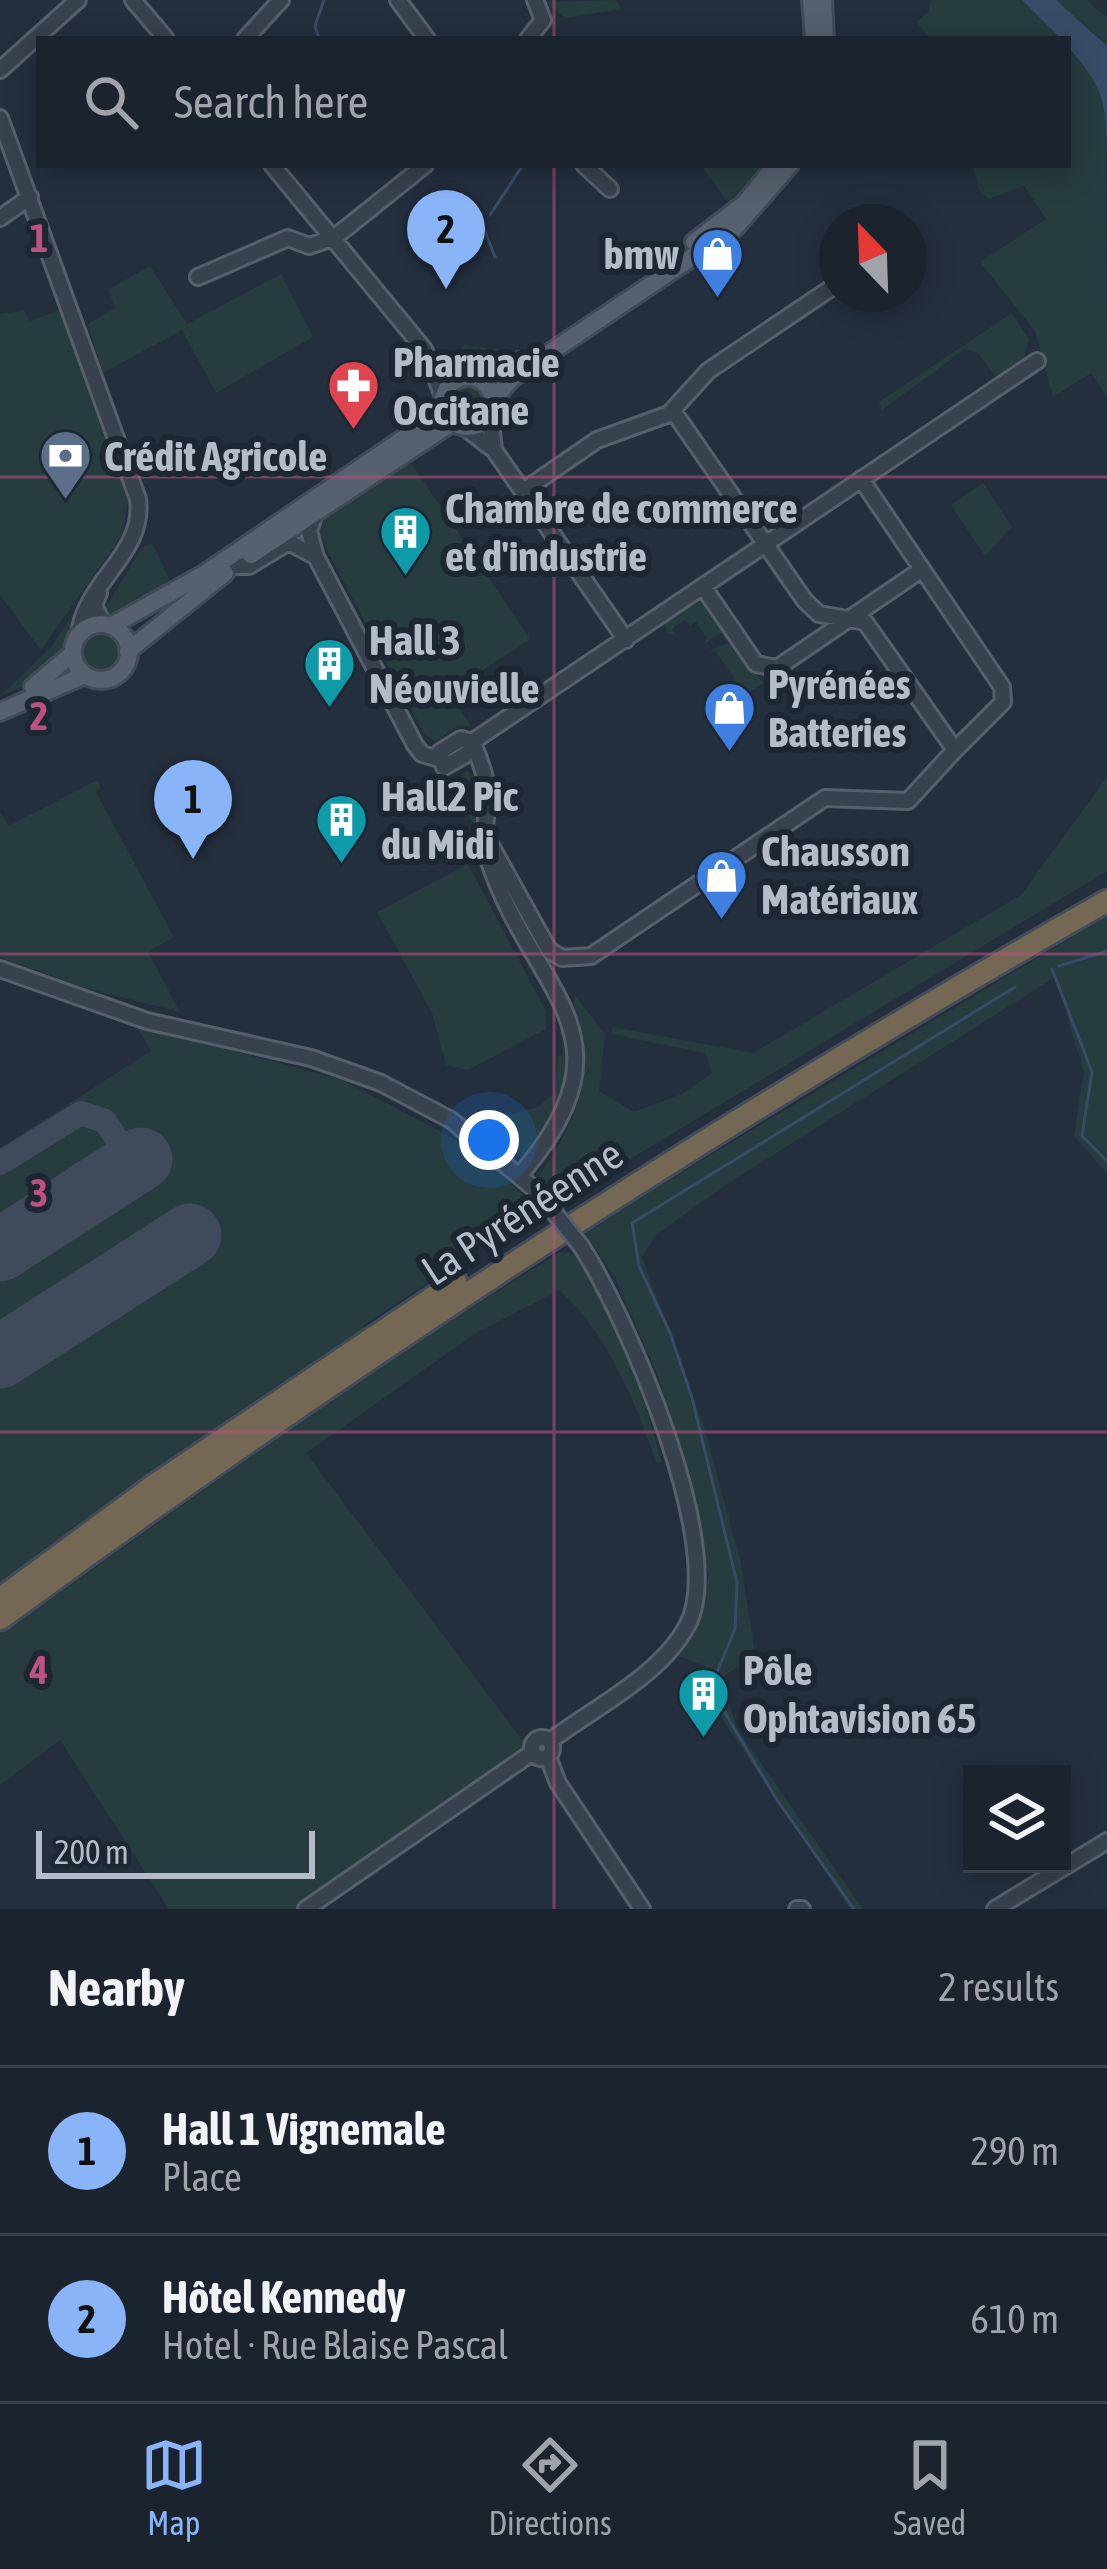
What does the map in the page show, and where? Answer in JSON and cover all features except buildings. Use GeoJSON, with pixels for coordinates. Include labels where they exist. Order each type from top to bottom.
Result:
{"type":"FeatureCollection","features":[{"type":"Feature","properties":{"kind":"highway","name":"La Pyrénéenne"},"geometry":{"type":"LineString","coordinates":[[0,1600],[153,1486],[467,1276],[696,1129],[1107,885]]}},
{"type":"Feature","properties":{"kind":"highway","name":"La Pyrénéenne"},"geometry":{"type":"LineString","coordinates":[[0,1619],[169,1495],[474,1288],[742,1117],[1107,901]]}},
{"type":"Feature","properties":{"kind":"main road"},"geometry":{"type":"LineString","coordinates":[[811,0],[814,36]]}},
{"type":"Feature","properties":{"kind":"main road"},"geometry":{"type":"LineString","coordinates":[[824,0],[825,36]]}},
{"type":"Feature","properties":{"kind":"main road"},"geometry":{"type":"LineString","coordinates":[[0,701],[44,682],[73,653],[80,634],[107,625],[204,574],[429,421],[451,383],[474,378],[709,232],[744,204],[774,168]]}},
{"type":"Feature","properties":{"kind":"main road"},"geometry":{"type":"LineString","coordinates":[[0,712],[86,676],[112,678],[124,666],[128,651],[235,566],[492,407],[512,378],[734,229],[787,168]]}},
{"type":"Feature","properties":{"kind":"main road"},"geometry":{"type":"LineString","coordinates":[[474,378],[492,407]]}},
{"type":"Feature","properties":{"kind":"main road"},"geometry":{"type":"LineString","coordinates":[[443,400],[459,425]]}},
{"type":"Feature","properties":{"kind":"main road"},"geometry":{"type":"LineString","coordinates":[[107,625],[121,634],[128,651]]}},
{"type":"Feature","properties":{"kind":"main road"},"geometry":{"type":"LineString","coordinates":[[73,653],[86,676]]}},
{"type":"Feature","properties":{"kind":"street"},"geometry":{"type":"LineString","coordinates":[[38,36],[78,0]]}},
{"type":"Feature","properties":{"kind":"street"},"geometry":{"type":"LineString","coordinates":[[133,0],[163,36]]}},
{"type":"Feature","properties":{"kind":"street"},"geometry":{"type":"LineString","coordinates":[[247,36],[281,0]]}},
{"type":"Feature","properties":{"kind":"street"},"geometry":{"type":"LineString","coordinates":[[398,0],[425,36]]}},
{"type":"Feature","properties":{"kind":"street"},"geometry":{"type":"LineString","coordinates":[[530,36],[543,20],[535,0]]}},
{"type":"Feature","properties":{"kind":"street"},"geometry":{"type":"LineString","coordinates":[[0,70],[36,38]]}},
{"type":"Feature","properties":{"kind":"street"},"geometry":{"type":"LineString","coordinates":[[0,118],[138,499],[134,537],[86,602],[80,634]]}},
{"type":"Feature","properties":{"kind":"street"},"geometry":{"type":"LineString","coordinates":[[275,168],[432,361],[443,400]]}},
{"type":"Feature","properties":{"kind":"street"},"geometry":{"type":"LineString","coordinates":[[198,277],[288,238],[309,246],[335,238],[421,168]]}},
{"type":"Feature","properties":{"kind":"street"},"geometry":{"type":"LineString","coordinates":[[587,168],[610,189]]}},
{"type":"Feature","properties":{"kind":"street"},"geometry":{"type":"LineString","coordinates":[[0,218],[30,196]]}},
{"type":"Feature","properties":{"kind":"street"},"geometry":{"type":"LineString","coordinates":[[523,491],[597,440],[633,431],[673,411],[708,371],[819,296]]}},
{"type":"Feature","properties":{"kind":"street"},"geometry":{"type":"LineString","coordinates":[[432,361],[474,378]]}},
{"type":"Feature","properties":{"kind":"street"},"geometry":{"type":"LineString","coordinates":[[458,764],[473,744],[1037,361]]}},
{"type":"Feature","properties":{"kind":"street"},"geometry":{"type":"LineString","coordinates":[[492,407],[494,450]]}},
{"type":"Feature","properties":{"kind":"street"},"geometry":{"type":"LineString","coordinates":[[673,411],[811,609],[850,617],[874,632],[955,750]]}},
{"type":"Feature","properties":{"kind":"street"},"geometry":{"type":"LineString","coordinates":[[459,425],[494,450],[626,640]]}},
{"type":"Feature","properties":{"kind":"street"},"geometry":{"type":"LineString","coordinates":[[485,835],[549,950],[562,958],[591,956],[825,798],[908,801],[1005,696],[861,479]]}},
{"type":"Feature","properties":{"kind":"street"},"geometry":{"type":"LineString","coordinates":[[315,513],[309,531],[316,557],[415,745],[422,754],[439,759]]}},
{"type":"Feature","properties":{"kind":"street"},"geometry":{"type":"LineString","coordinates":[[235,566],[249,566],[289,542],[316,557]]}},
{"type":"Feature","properties":{"kind":"street"},"geometry":{"type":"LineString","coordinates":[[704,588],[756,664],[766,669],[777,668],[921,570]]}},
{"type":"Feature","properties":{"kind":"street"},"geometry":{"type":"LineString","coordinates":[[102,583],[94,605],[107,625]]}},
{"type":"Feature","properties":{"kind":"street"},"geometry":{"type":"LineString","coordinates":[[473,744],[461,739],[440,752],[439,759],[444,767],[458,764],[481,771]]}},
{"type":"Feature","properties":{"kind":"street"},"geometry":{"type":"LineString","coordinates":[[473,744],[487,787],[485,835],[497,881],[571,1020],[577,1056],[562,1120],[520,1175]]}},
{"type":"Feature","properties":{"kind":"street"},"geometry":{"type":"LineString","coordinates":[[0,969],[147,1021],[345,1069],[451,1120],[537,1190],[581,1246],[613,1296],[650,1385],[699,1574],[691,1619],[664,1655],[544,1750],[307,1909]]}},
{"type":"Feature","properties":{"kind":"street"},"geometry":{"type":"LineString","coordinates":[[544,1750],[558,1783],[642,1909]]}},
{"type":"Feature","properties":{"kind":"street"},"geometry":{"type":"LineString","coordinates":[[995,1909],[1107,1841]]}},
{"type":"Feature","properties":{"kind":"green space"},"geometry":{"type":"Polygon","coordinates":[[[616,0],[622,9],[565,18],[545,2],[616,0]]]}},
{"type":"Feature","properties":{"kind":"green space"},"geometry":{"type":"Polygon","coordinates":[[[931,0],[1022,0],[1058,36],[928,36],[916,22],[929,11],[931,0]]]}},
{"type":"Feature","properties":{"kind":"green space"},"geometry":{"type":"Polygon","coordinates":[[[1056,0],[1087,0],[1107,18],[1107,46],[1056,0]]]}},
{"type":"Feature","properties":{"kind":"green space"},"geometry":{"type":"Polygon","coordinates":[[[1071,51],[1099,84],[1106,101],[1107,398],[1091,373],[1053,397],[1035,331],[980,262],[1046,219],[1024,186],[989,199],[978,188],[974,168],[1071,168],[1071,51]]]}},
{"type":"Feature","properties":{"kind":"green space"},"geometry":{"type":"Polygon","coordinates":[[[703,168],[760,168],[730,206],[703,168]]]}},
{"type":"Feature","properties":{"kind":"green space"},"geometry":{"type":"Polygon","coordinates":[[[150,266],[187,324],[281,274],[313,337],[216,393],[182,330],[103,373],[88,324],[116,308],[108,290],[150,266]]]}},
{"type":"Feature","properties":{"kind":"green space"},"geometry":{"type":"Polygon","coordinates":[[[61,310],[128,501],[122,535],[41,650],[0,595],[0,314],[25,311],[29,321],[61,310]]]}},
{"type":"Feature","properties":{"kind":"green space"},"geometry":{"type":"Polygon","coordinates":[[[1012,313],[1029,339],[1021,368],[999,382],[978,353],[965,349],[882,410],[879,402],[1012,313]]]}},
{"type":"Feature","properties":{"kind":"green space"},"geometry":{"type":"Polygon","coordinates":[[[464,345],[520,353],[492,370],[466,370],[456,355],[464,345]]]}},
{"type":"Feature","properties":{"kind":"green space"},"geometry":{"type":"Polygon","coordinates":[[[469,382],[483,387],[488,401],[483,415],[469,420],[455,415],[450,401],[455,387],[469,382]]]}},
{"type":"Feature","properties":{"kind":"green space"},"geometry":{"type":"Polygon","coordinates":[[[409,460],[530,639],[456,688],[460,696],[454,700],[471,726],[457,726],[436,742],[424,733],[315,527],[409,460]]]}},
{"type":"Feature","properties":{"kind":"green space"},"geometry":{"type":"Polygon","coordinates":[[[983,483],[1012,527],[985,556],[951,505],[983,483]]]}},
{"type":"Feature","properties":{"kind":"green space"},"geometry":{"type":"Polygon","coordinates":[[[153,544],[172,586],[113,619],[102,614],[143,546],[153,544]]]}},
{"type":"Feature","properties":{"kind":"green space"},"geometry":{"type":"Polygon","coordinates":[[[701,599],[723,625],[721,633],[704,644],[707,638],[696,622],[690,626],[685,620],[672,629],[675,635],[666,633],[665,621],[701,599]]]}},
{"type":"Feature","properties":{"kind":"green space"},"geometry":{"type":"Polygon","coordinates":[[[82,600],[74,634],[57,661],[0,696],[52,646],[82,600]]]}},
{"type":"Feature","properties":{"kind":"green space"},"geometry":{"type":"Polygon","coordinates":[[[101,634],[115,639],[120,653],[115,667],[101,672],[87,667],[82,653],[87,639],[101,634]]]}},
{"type":"Feature","properties":{"kind":"green space"},"geometry":{"type":"Polygon","coordinates":[[[732,641],[763,683],[726,709],[727,716],[711,696],[731,688],[734,678],[715,651],[708,652],[732,641]]]}},
{"type":"Feature","properties":{"kind":"green space"},"geometry":{"type":"Polygon","coordinates":[[[467,771],[480,781],[475,827],[453,784],[467,771]]]}},
{"type":"Feature","properties":{"kind":"green space"},"geometry":{"type":"Polygon","coordinates":[[[1107,777],[1107,871],[559,1202],[538,1177],[567,1130],[583,1080],[584,1042],[575,996],[605,1034],[599,1091],[634,1112],[682,1094],[712,1073],[705,1053],[611,1034],[613,1027],[753,1053],[1021,895],[1107,777]]]}},
{"type":"Feature","properties":{"kind":"green space"},"geometry":{"type":"Polygon","coordinates":[[[97,780],[101,788],[96,792],[174,937],[148,952],[180,1012],[88,989],[0,957],[0,812],[9,826],[97,780]]]}},
{"type":"Feature","properties":{"kind":"green space"},"geometry":{"type":"Polygon","coordinates":[[[468,864],[546,1011],[546,1029],[468,1070],[446,1065],[432,1013],[377,912],[468,864]]]}},
{"type":"Feature","properties":{"kind":"green space"},"geometry":{"type":"Polygon","coordinates":[[[1107,916],[1107,1173],[1074,1136],[1084,1072],[1055,977],[724,1186],[656,1235],[642,1257],[704,1427],[741,1563],[754,1647],[745,1662],[721,1678],[737,1729],[863,1909],[850,1909],[715,1708],[705,1666],[679,1656],[697,1628],[709,1574],[659,1378],[615,1278],[584,1231],[1107,916]]]}},
{"type":"Feature","properties":{"kind":"green space"},"geometry":{"type":"Polygon","coordinates":[[[136,1025],[342,1080],[480,1152],[538,1211],[365,1324],[364,1330],[0,1589],[0,1148],[151,1051],[136,1025]]]}},
{"type":"Feature","properties":{"kind":"green space"},"geometry":{"type":"Polygon","coordinates":[[[560,1026],[565,1029],[567,1050],[561,1100],[524,1161],[475,1122],[538,1107],[555,1093],[558,1056],[563,1055],[560,1026]]]}},
{"type":"Feature","properties":{"kind":"green space"},"geometry":{"type":"Polygon","coordinates":[[[569,1252],[585,1264],[614,1314],[662,1462],[656,1462],[606,1348],[559,1290],[476,1333],[306,1453],[528,1748],[297,1909],[169,1909],[60,1740],[0,1785],[0,1635],[373,1370],[558,1253],[569,1252]]]}},
{"type":"Feature","properties":{"kind":"water"},"geometry":{"type":"Polygon","coordinates":[[[1022,0],[1056,0],[1107,46],[1107,152],[1103,106],[1095,84],[1071,51],[1071,36],[1058,36],[1022,0]]]}},
{"type":"Feature","properties":{"kind":"waterway"},"geometry":{"type":"LineString","coordinates":[[318,36],[315,26],[324,0]]}},
{"type":"Feature","properties":{"kind":"waterway"},"geometry":{"type":"LineString","coordinates":[[490,215],[521,168]]}},
{"type":"Feature","properties":{"kind":"waterway"},"geometry":{"type":"LineString","coordinates":[[483,226],[495,257]]}},
{"type":"Feature","properties":{"kind":"waterway"},"geometry":{"type":"LineString","coordinates":[[1059,966],[1107,951]]}},
{"type":"Feature","properties":{"kind":"waterway"},"geometry":{"type":"LineString","coordinates":[[1052,969],[1092,1072],[1082,1136],[1107,1161]]}},
{"type":"Feature","properties":{"kind":"waterway"},"geometry":{"type":"LineString","coordinates":[[854,1909],[777,1800],[721,1706],[716,1675],[735,1629],[737,1583],[692,1398],[670,1333],[639,1266],[632,1223],[1015,987]]}},
{"type":"Feature","properties":{"kind":"taxiway"},"geometry":{"type":"LineString","coordinates":[[0,1163],[81,1113],[105,1121],[129,1158]]}},
{"type":"Feature","properties":{"kind":"runway"},"geometry":{"type":"LineString","coordinates":[[0,1250],[141,1159]]}},
{"type":"Feature","properties":{"kind":"runway"},"geometry":{"type":"LineString","coordinates":[[0,1357],[190,1235]]}},
{"type":"Feature","properties":{"kind":"place","name":"Hôtel Kennedy"},"geometry":{"type":"Point","coordinates":[446,289]}},
{"type":"Feature","properties":{"kind":"place","name":"bmw"},"geometry":{"type":"Point","coordinates":[718,300]}},
{"type":"Feature","properties":{"kind":"place","name":"Pharmacie Occitane"},"geometry":{"type":"Point","coordinates":[354,432]}},
{"type":"Feature","properties":{"kind":"place","name":"Crédit Agricole"},"geometry":{"type":"Point","coordinates":[65,502]}},
{"type":"Feature","properties":{"kind":"place","name":"Chambre de commerce et d'industrie"},"geometry":{"type":"Point","coordinates":[406,578]}},
{"type":"Feature","properties":{"kind":"place","name":"Hall 3 Néouvielle"},"geometry":{"type":"Point","coordinates":[330,710]}},
{"type":"Feature","properties":{"kind":"place","name":"Pyrénées Batteries"},"geometry":{"type":"Point","coordinates":[729,754]}},
{"type":"Feature","properties":{"kind":"place","name":"Hall 1 Vignemale"},"geometry":{"type":"Point","coordinates":[193,859]}},
{"type":"Feature","properties":{"kind":"place","name":"Hall2 Pic du Midi"},"geometry":{"type":"Point","coordinates":[342,866]}},
{"type":"Feature","properties":{"kind":"place","name":"Chausson Matériaux"},"geometry":{"type":"Point","coordinates":[722,921]}},
{"type":"Feature","properties":{"kind":"place","name":"Pôle Ophtavision 65"},"geometry":{"type":"Point","coordinates":[704,1740]}}]}
